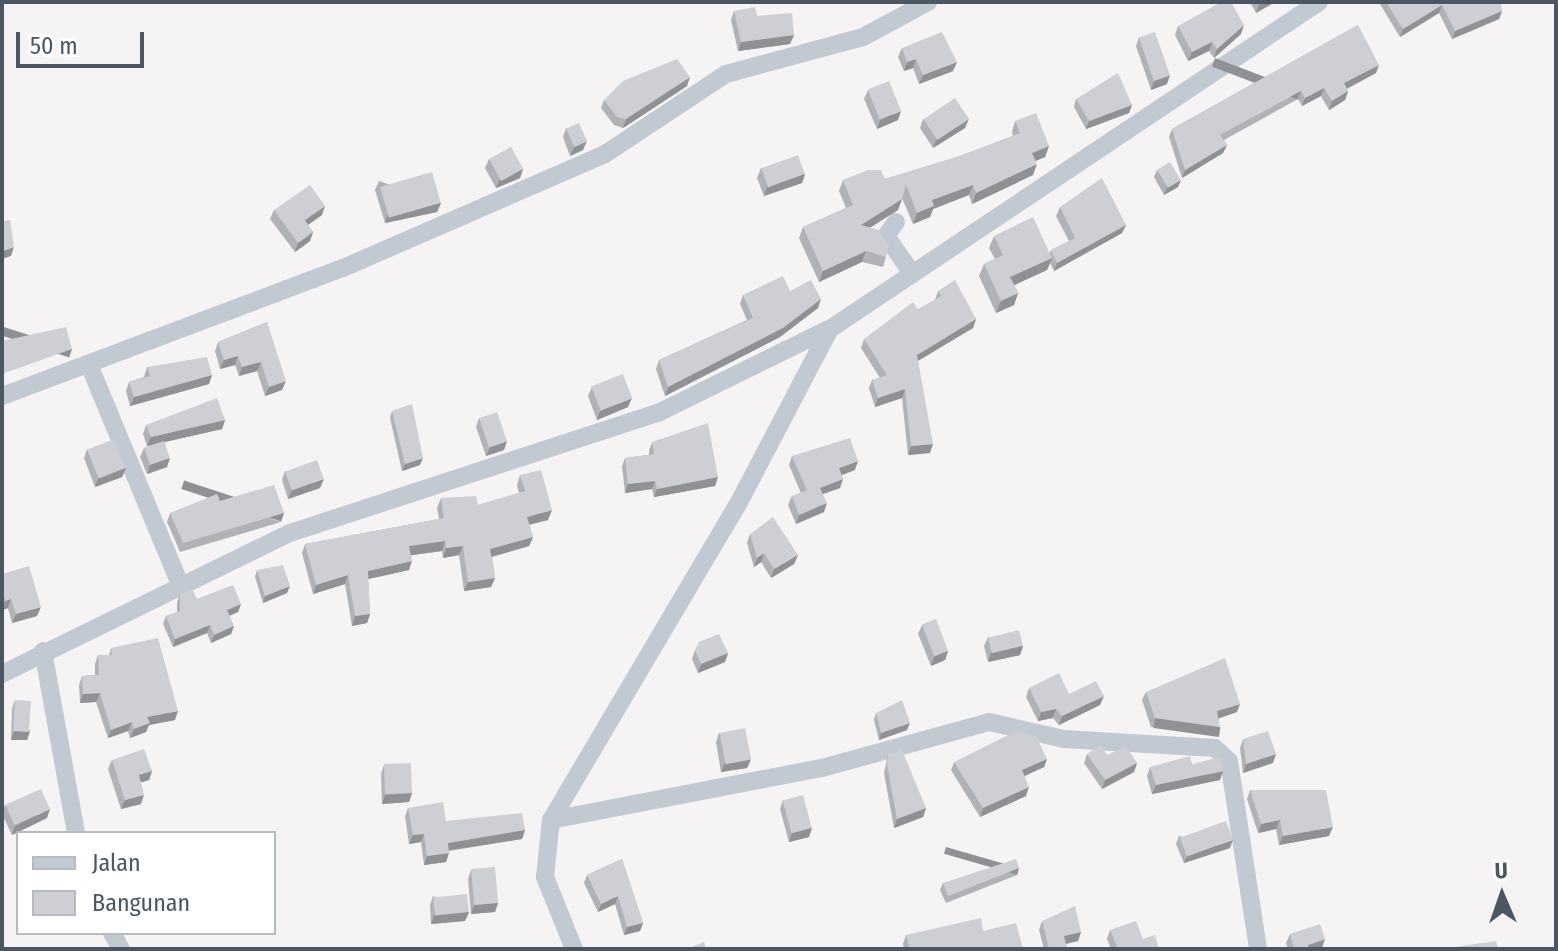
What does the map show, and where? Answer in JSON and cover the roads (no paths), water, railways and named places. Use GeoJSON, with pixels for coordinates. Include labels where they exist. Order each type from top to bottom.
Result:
{"type":"FeatureCollection","features":[{"type":"Feature","properties":{"kind":"street"},"geometry":{"type":"LineString","coordinates":[[2,396],[90,367],[270,298],[605,154],[737,69],[839,45],[928,2]]}},
{"type":"Feature","properties":{"kind":"street"},"geometry":{"type":"LineString","coordinates":[[2,674],[179,582],[322,520],[658,413],[830,329],[1319,2]]}},
{"type":"Feature","properties":{"kind":"street"},"geometry":{"type":"LineString","coordinates":[[896,222],[886,236],[911,272]]}},
{"type":"Feature","properties":{"kind":"street"},"geometry":{"type":"LineString","coordinates":[[574,949],[545,877],[551,820],[737,506],[830,329]]}},
{"type":"Feature","properties":{"kind":"street"},"geometry":{"type":"LineString","coordinates":[[90,367],[179,582]]}},
{"type":"Feature","properties":{"kind":"street"},"geometry":{"type":"LineString","coordinates":[[43,651],[76,831]]}},
{"type":"Feature","properties":{"kind":"street"},"geometry":{"type":"LineString","coordinates":[[551,820],[822,768],[989,722],[1064,739],[1215,748],[1229,761],[1258,949]]}}]}
